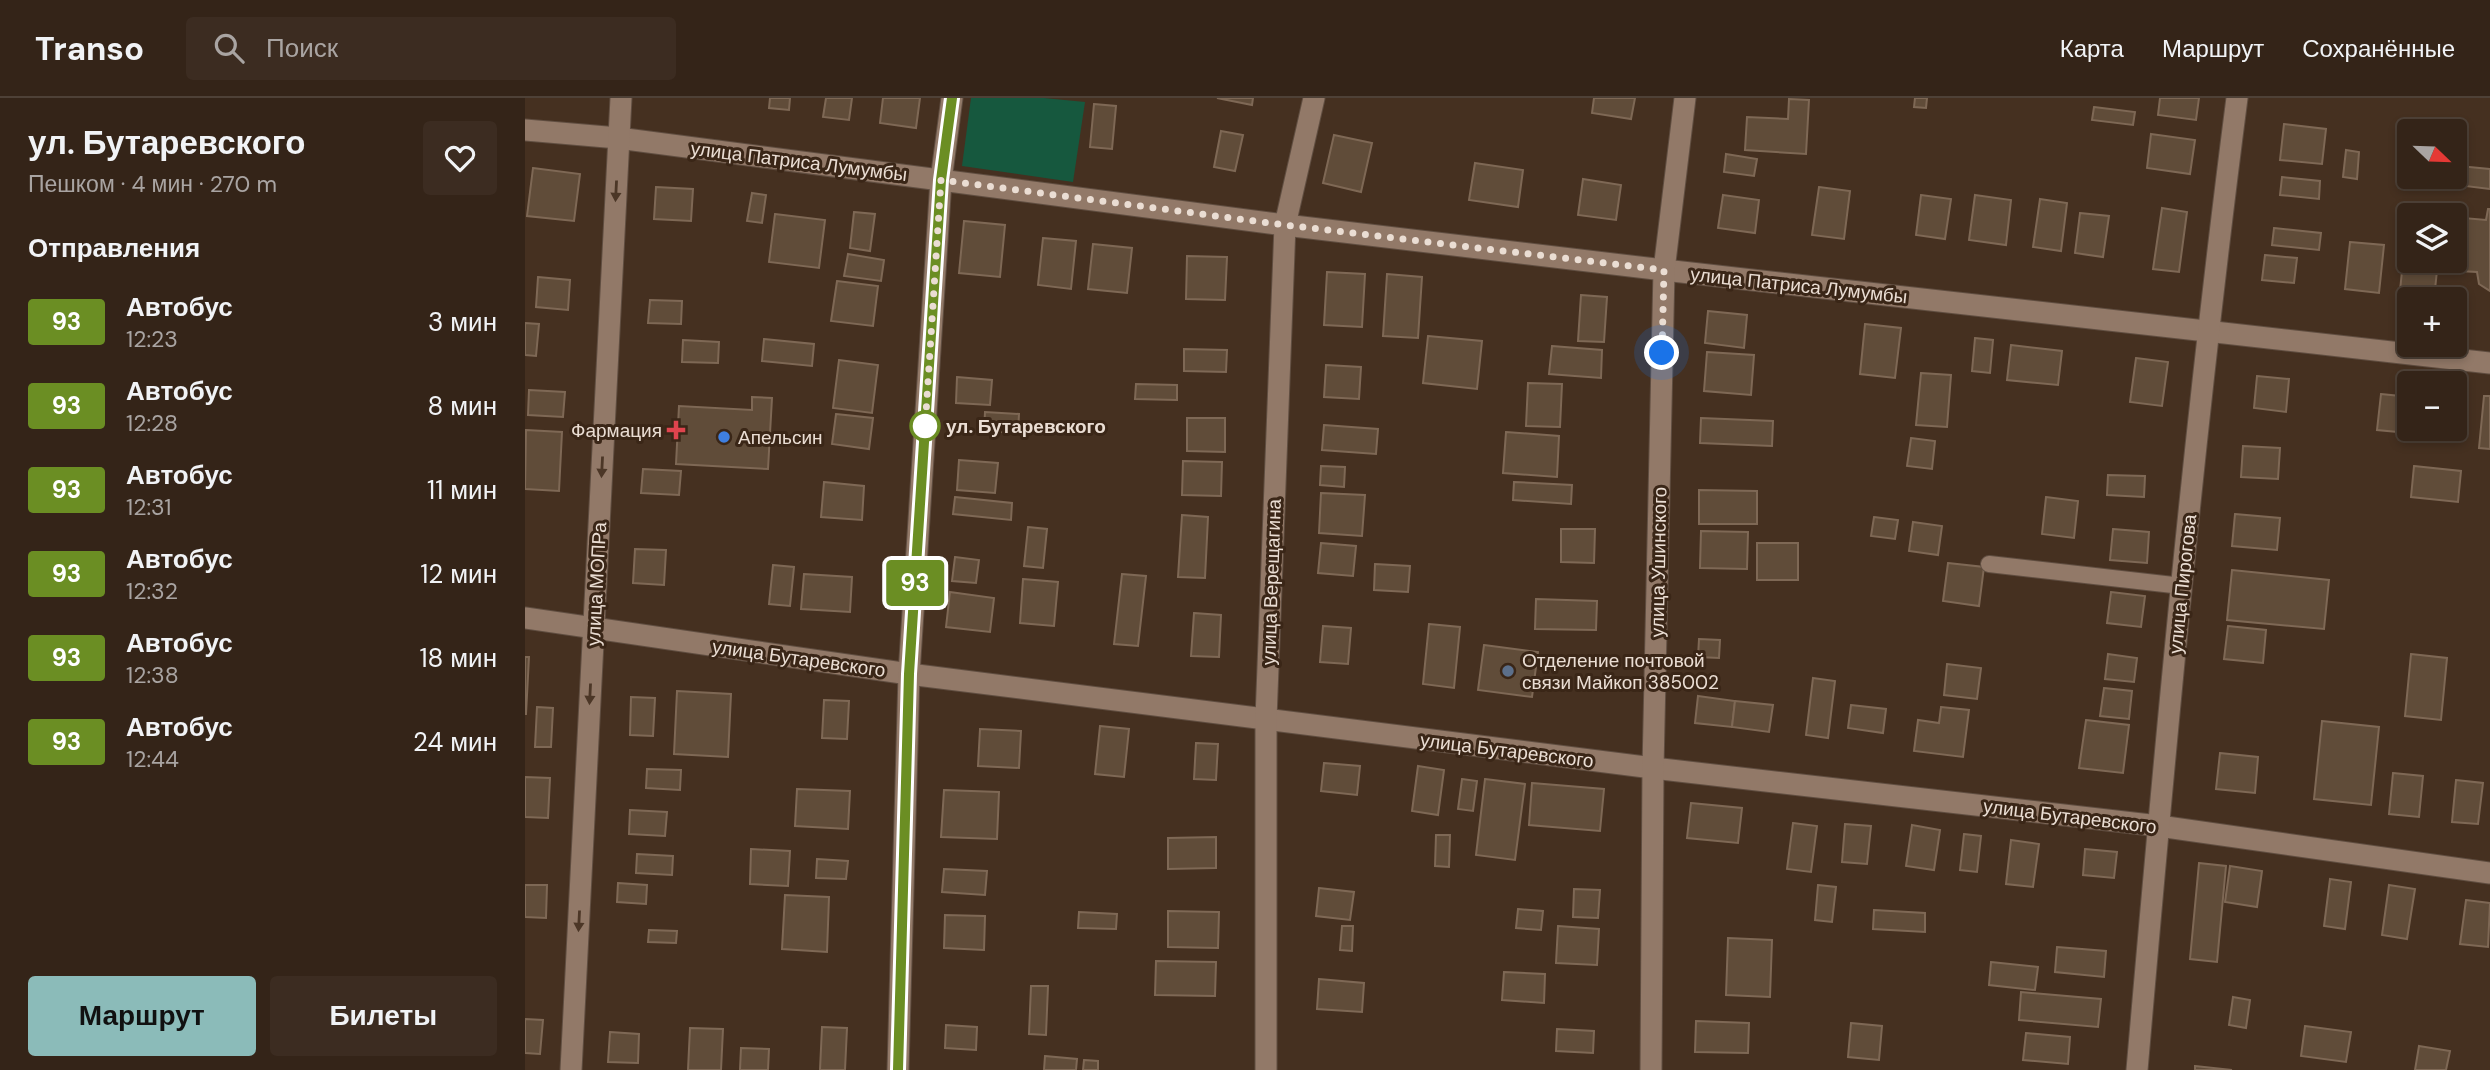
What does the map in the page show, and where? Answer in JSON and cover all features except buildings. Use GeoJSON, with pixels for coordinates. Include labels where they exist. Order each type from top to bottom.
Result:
{"type":"FeatureCollection","features":[{"type":"Feature","properties":{"kind":"street","name":"улица МОПРа"},"geometry":{"type":"LineString","coordinates":[[571,1070],[621,98]]}},
{"type":"Feature","properties":{"kind":"street"},"geometry":{"type":"LineString","coordinates":[[898,1070],[909,674],[941,180],[952,98]]}},
{"type":"Feature","properties":{"kind":"street","name":"улица Верещагина"},"geometry":{"type":"LineString","coordinates":[[1266,1070],[1266,719],[1285,225],[1314,98]]}},
{"type":"Feature","properties":{"kind":"street","name":"улица Ушинского"},"geometry":{"type":"LineString","coordinates":[[1651,1070],[1653,768],[1664,270],[1685,98]]}},
{"type":"Feature","properties":{"kind":"street","name":"улица Пирогова"},"geometry":{"type":"LineString","coordinates":[[2137,1070],[2207,331],[2237,98]]}},
{"type":"Feature","properties":{"kind":"street","name":"улица Патриса Лумумбы"},"geometry":{"type":"LineString","coordinates":[[525,130],[618,138],[1285,225],[1664,270],[2490,363]]}},
{"type":"Feature","properties":{"kind":"street","name":"улица Бутаревского"},"geometry":{"type":"LineString","coordinates":[[525,618],[909,674],[1653,768],[2159,826],[2490,873]]}},
{"type":"Feature","properties":{"kind":"lane"},"geometry":{"type":"LineString","coordinates":[[1989,564],[2182,586]]}},
{"type":"Feature","properties":{"kind":"green space"},"geometry":{"type":"Polygon","coordinates":[[[971,98],[1044,98],[1085,102],[1073,182],[962,166],[971,98]]]}},
{"type":"Feature","properties":{"kind":"bus line","name":"93"},"geometry":{"type":"LineString","coordinates":[[898,1070],[909,674],[941,180],[952,98]]}},
{"type":"Feature","properties":{"kind":"place","name":"ул. Бутаревского"},"geometry":{"type":"Point","coordinates":[925,426]}},
{"type":"Feature","properties":{"kind":"place","name":"Фармация"},"geometry":{"type":"Point","coordinates":[676,430]}},
{"type":"Feature","properties":{"kind":"place","name":"Апельсин"},"geometry":{"type":"Point","coordinates":[724,437]}},
{"type":"Feature","properties":{"kind":"place","name":"Отделение почтовой связи Майкоп 385002"},"geometry":{"type":"Point","coordinates":[1508,671]}},
{"type":"Feature","properties":{"kind":"route"},"geometry":{"type":"LineString","coordinates":[[925,426],[925,429],[941,180],[1285,225],[1664,270],[1662,353]]}}]}
